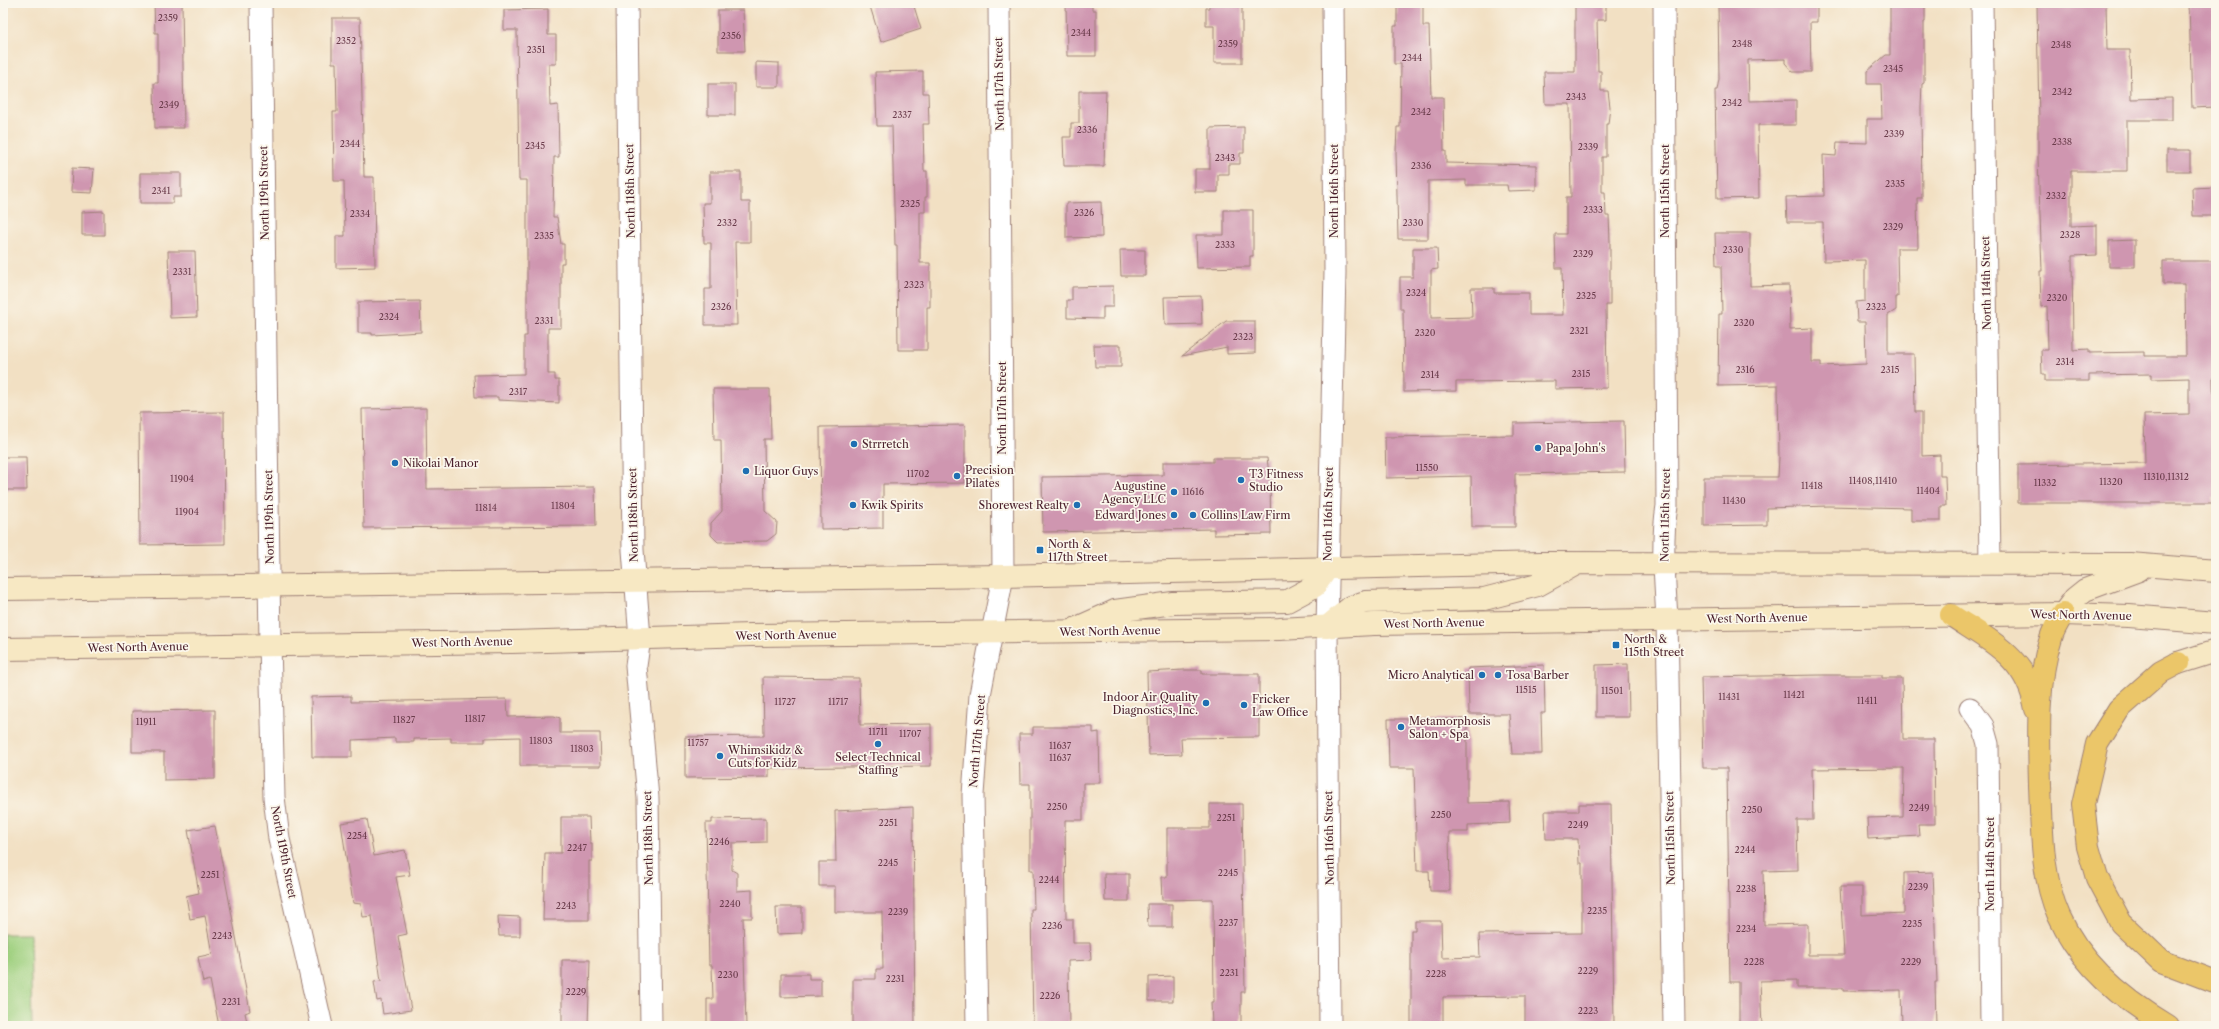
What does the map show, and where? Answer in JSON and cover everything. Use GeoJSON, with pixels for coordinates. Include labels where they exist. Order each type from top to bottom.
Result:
{"type":"FeatureCollection","features":[{"type":"Feature","properties":{"kind":"highway"},"geometry":{"type":"LineString","coordinates":[[2038,723],[2050,639],[2062,614]]}},
{"type":"Feature","properties":{"kind":"highway"},"geometry":{"type":"LineString","coordinates":[[1951,615],[2006,652],[2023,671],[2033,692],[2038,723],[2043,850],[2051,896],[2059,916],[2079,949],[2112,985],[2134,1004],[2168,1026]]}},
{"type":"Feature","properties":{"kind":"highway"},"geometry":{"type":"LineString","coordinates":[[2178,663],[2161,672],[2119,709],[2097,744],[2083,804],[2088,847],[2097,878],[2121,923],[2161,961],[2216,982]]}},
{"type":"Feature","properties":{"kind":"main road"},"geometry":{"type":"LineString","coordinates":[[3,589],[270,584],[1004,576],[1579,563],[1990,563],[2149,566],[2216,572]]}},
{"type":"Feature","properties":{"kind":"main road"},"geometry":{"type":"LineString","coordinates":[[1327,627],[1351,607],[1365,602],[1484,599],[1538,585],[1579,563]]}},
{"type":"Feature","properties":{"kind":"main road"},"geometry":{"type":"LineString","coordinates":[[2062,614],[2075,598],[2085,590],[2149,566]]}},
{"type":"Feature","properties":{"kind":"main road"},"geometry":{"type":"LineString","coordinates":[[1068,632],[1115,611],[1173,603],[1288,601],[1315,586],[1328,569]]}},
{"type":"Feature","properties":{"kind":"main road","name":"West North Avenue"},"geometry":{"type":"LineString","coordinates":[[3,649],[270,644],[512,642],[992,631],[1068,632],[1327,627],[1382,624],[1951,615],[2062,614],[2129,616],[2216,623]]}},
{"type":"Feature","properties":{"kind":"main road"},"geometry":{"type":"LineString","coordinates":[[2178,663],[2216,651]]}},
{"type":"Feature","properties":{"kind":"street","name":"North 119th Street"},"geometry":{"type":"LineString","coordinates":[[261,3],[270,644],[274,797],[279,839],[322,1026]]}},
{"type":"Feature","properties":{"kind":"street","name":"North 118th Street"},"geometry":{"type":"LineString","coordinates":[[628,3],[635,580],[640,638],[636,666],[648,798],[651,1026]]}},
{"type":"Feature","properties":{"kind":"street"},"geometry":{"type":"LineString","coordinates":[[991,3],[999,25]]}},
{"type":"Feature","properties":{"kind":"street","name":"North 117th Street"},"geometry":{"type":"LineString","coordinates":[[977,1026],[973,781],[980,695],[1004,576],[999,3]]}},
{"type":"Feature","properties":{"kind":"street","name":"North 116th Street"},"geometry":{"type":"LineString","coordinates":[[1330,1026],[1327,627],[1335,272],[1333,3]]}},
{"type":"Feature","properties":{"kind":"street","name":"North 115th Street"},"geometry":{"type":"LineString","coordinates":[[1664,3],[1667,506],[1664,526],[1664,563],[1667,619],[1674,1026]]}},
{"type":"Feature","properties":{"kind":"street","name":"North 114th Street"},"geometry":{"type":"LineString","coordinates":[[1982,3],[1990,563]]}},
{"type":"Feature","properties":{"kind":"street","name":"North 114th Street"},"geometry":{"type":"LineString","coordinates":[[1970,708],[1983,726],[1988,744],[1991,1026]]}},
{"type":"Feature","properties":{"kind":"green space"},"geometry":{"type":"Polygon","coordinates":[[[3,934],[30,934],[32,1026],[3,1026],[3,934]]]}},
{"type":"Feature","properties":{"kind":"building"},"geometry":{"type":"Polygon","coordinates":[[[154,3],[182,3],[184,128],[155,128],[154,83],[158,83],[158,33],[155,33],[154,3]]]}},
{"type":"Feature","properties":{"kind":"building"},"geometry":{"type":"Polygon","coordinates":[[[869,3],[913,3],[921,29],[881,42],[869,3]]]}},
{"type":"Feature","properties":{"kind":"building"},"geometry":{"type":"Polygon","coordinates":[[[1066,3],[1092,3],[1092,10],[1096,10],[1096,56],[1067,56],[1066,3]]]}},
{"type":"Feature","properties":{"kind":"building"},"geometry":{"type":"Polygon","coordinates":[[[1209,3],[1242,3],[1242,63],[1214,63],[1214,26],[1206,26],[1206,8],[1209,8],[1209,3]]]}},
{"type":"Feature","properties":{"kind":"building"},"geometry":{"type":"Polygon","coordinates":[[[1397,3],[1423,3],[1423,26],[1429,26],[1431,97],[1443,97],[1444,151],[1446,151],[1446,163],[1536,165],[1536,190],[1508,191],[1507,185],[1466,185],[1466,180],[1428,181],[1428,239],[1398,239],[1396,152],[1397,127],[1400,127],[1401,64],[1394,64],[1394,26],[1397,26],[1397,3]]]}},
{"type":"Feature","properties":{"kind":"building"},"geometry":{"type":"Polygon","coordinates":[[[1575,3],[1606,3],[1606,20],[1597,20],[1598,71],[1601,71],[1601,91],[1608,91],[1610,107],[1608,124],[1606,124],[1606,157],[1602,157],[1602,192],[1605,192],[1606,216],[1609,216],[1610,241],[1610,305],[1606,305],[1607,388],[1555,389],[1555,381],[1456,382],[1456,391],[1404,392],[1403,309],[1400,309],[1400,277],[1413,277],[1413,248],[1437,248],[1438,269],[1431,270],[1431,318],[1472,317],[1471,288],[1494,288],[1494,293],[1529,293],[1529,315],[1563,315],[1562,268],[1556,268],[1555,234],[1566,234],[1566,197],[1571,197],[1570,104],[1545,104],[1544,72],[1575,72],[1575,3]]]}},
{"type":"Feature","properties":{"kind":"building"},"geometry":{"type":"Polygon","coordinates":[[[1718,3],[1817,3],[1817,22],[1810,22],[1811,72],[1793,72],[1785,63],[1785,59],[1748,60],[1749,101],[1796,100],[1796,125],[1758,125],[1759,198],[1717,199],[1715,90],[1717,90],[1719,79],[1718,3]]]}},
{"type":"Feature","properties":{"kind":"building"},"geometry":{"type":"Polygon","coordinates":[[[1890,3],[1925,3],[1925,22],[1924,83],[1922,84],[1921,107],[1922,198],[1917,198],[1918,248],[1897,248],[1898,297],[1896,297],[1896,310],[1888,315],[1888,354],[1914,354],[1915,412],[1922,412],[1922,456],[1940,455],[1940,476],[1945,476],[1946,506],[1941,506],[1941,521],[1911,521],[1911,508],[1829,506],[1767,508],[1767,525],[1704,526],[1704,477],[1778,477],[1779,457],[1778,385],[1718,386],[1719,314],[1722,314],[1721,266],[1716,266],[1715,233],[1750,233],[1750,286],[1789,285],[1790,329],[1812,328],[1812,362],[1821,362],[1821,366],[1866,364],[1865,322],[1857,322],[1856,302],[1865,301],[1865,260],[1824,261],[1823,222],[1787,222],[1786,197],[1824,196],[1823,155],[1836,156],[1837,142],[1867,143],[1867,119],[1882,119],[1881,84],[1867,84],[1867,71],[1886,55],[1890,55],[1890,3]]]}},
{"type":"Feature","properties":{"kind":"building"},"geometry":{"type":"Polygon","coordinates":[[[2037,3],[2106,3],[2107,50],[2130,50],[2131,99],[2172,98],[2172,120],[2127,120],[2127,171],[2071,171],[2071,226],[2097,225],[2097,255],[2072,256],[2073,350],[2089,349],[2089,353],[2144,352],[2144,356],[2186,356],[2185,284],[2163,284],[2163,261],[2216,261],[2216,378],[2213,378],[2216,498],[2213,498],[2213,503],[2018,503],[2018,465],[2145,463],[2144,415],[2189,414],[2189,378],[2151,379],[2151,374],[2089,375],[2089,381],[2045,381],[2045,374],[2042,374],[2041,350],[2048,350],[2047,306],[2041,307],[2040,271],[2042,271],[2038,158],[2039,125],[2037,3]]]}},
{"type":"Feature","properties":{"kind":"building"},"geometry":{"type":"Polygon","coordinates":[[[2189,3],[2216,3],[2216,107],[2192,108],[2189,3]]]}},
{"type":"Feature","properties":{"kind":"building"},"geometry":{"type":"Polygon","coordinates":[[[548,9],[548,35],[556,35],[556,64],[549,64],[550,106],[558,105],[559,157],[554,157],[553,217],[557,217],[561,244],[564,244],[564,263],[561,263],[561,328],[548,328],[548,374],[555,374],[555,380],[559,380],[559,403],[498,400],[498,397],[475,397],[474,375],[524,374],[524,336],[527,336],[527,180],[519,180],[517,30],[504,30],[504,10],[548,9]]]}},
{"type":"Feature","properties":{"kind":"building"},"geometry":{"type":"Polygon","coordinates":[[[718,10],[743,10],[745,51],[718,51],[718,10]]]}},
{"type":"Feature","properties":{"kind":"building"},"geometry":{"type":"Polygon","coordinates":[[[332,18],[360,18],[364,177],[374,177],[375,267],[336,268],[336,236],[345,236],[344,181],[334,181],[333,112],[337,112],[336,63],[332,63],[332,18]]]}},
{"type":"Feature","properties":{"kind":"building"},"geometry":{"type":"Polygon","coordinates":[[[756,62],[779,63],[779,87],[756,87],[756,62]]]}},
{"type":"Feature","properties":{"kind":"building"},"geometry":{"type":"Polygon","coordinates":[[[923,71],[923,93],[928,93],[929,124],[923,124],[924,171],[927,171],[927,197],[925,197],[925,212],[920,212],[920,263],[930,263],[930,307],[927,307],[927,350],[898,350],[897,245],[895,245],[892,126],[877,126],[875,72],[923,71]]]}},
{"type":"Feature","properties":{"kind":"building"},"geometry":{"type":"Polygon","coordinates":[[[708,84],[735,84],[735,115],[708,115],[708,84]]]}},
{"type":"Feature","properties":{"kind":"building"},"geometry":{"type":"Polygon","coordinates":[[[1079,91],[1106,91],[1104,166],[1064,166],[1063,137],[1071,137],[1071,123],[1079,123],[1079,91]]]}},
{"type":"Feature","properties":{"kind":"building"},"geometry":{"type":"Polygon","coordinates":[[[1244,127],[1244,153],[1240,153],[1240,164],[1229,164],[1229,174],[1218,174],[1218,192],[1195,192],[1195,169],[1210,169],[1210,128],[1244,127]]]}},
{"type":"Feature","properties":{"kind":"building"},"geometry":{"type":"Polygon","coordinates":[[[2167,150],[2190,150],[2190,171],[2167,171],[2167,150]]]}},
{"type":"Feature","properties":{"kind":"building"},"geometry":{"type":"Polygon","coordinates":[[[72,168],[94,169],[92,193],[71,192],[72,168]]]}},
{"type":"Feature","properties":{"kind":"building"},"geometry":{"type":"Polygon","coordinates":[[[710,172],[741,172],[741,202],[750,202],[750,242],[735,242],[737,325],[705,325],[705,289],[711,289],[711,243],[704,243],[703,203],[710,203],[710,172]]]}},
{"type":"Feature","properties":{"kind":"building"},"geometry":{"type":"Polygon","coordinates":[[[140,173],[181,173],[181,197],[173,197],[173,203],[140,203],[140,173]]]}},
{"type":"Feature","properties":{"kind":"building"},"geometry":{"type":"Polygon","coordinates":[[[2216,187],[2216,216],[2193,216],[2192,188],[2216,187]]]}},
{"type":"Feature","properties":{"kind":"building"},"geometry":{"type":"Polygon","coordinates":[[[1101,202],[1102,237],[1066,238],[1066,203],[1101,202]]]}},
{"type":"Feature","properties":{"kind":"building"},"geometry":{"type":"Polygon","coordinates":[[[1224,210],[1253,210],[1253,256],[1250,256],[1250,267],[1197,268],[1196,235],[1224,235],[1224,210]]]}},
{"type":"Feature","properties":{"kind":"building"},"geometry":{"type":"Polygon","coordinates":[[[104,211],[104,235],[82,235],[82,212],[104,211]]]}},
{"type":"Feature","properties":{"kind":"building"},"geometry":{"type":"Polygon","coordinates":[[[2135,240],[2135,267],[2109,267],[2109,241],[2135,240]]]}},
{"type":"Feature","properties":{"kind":"building"},"geometry":{"type":"Polygon","coordinates":[[[1120,250],[1145,250],[1145,276],[1121,276],[1120,250]]]}},
{"type":"Feature","properties":{"kind":"building"},"geometry":{"type":"Polygon","coordinates":[[[168,251],[195,251],[197,317],[170,318],[168,251]]]}},
{"type":"Feature","properties":{"kind":"building"},"geometry":{"type":"Polygon","coordinates":[[[1113,286],[1113,307],[1103,307],[1103,319],[1067,318],[1067,300],[1072,300],[1072,287],[1113,286]]]}},
{"type":"Feature","properties":{"kind":"building"},"geometry":{"type":"Polygon","coordinates":[[[1201,296],[1202,324],[1165,325],[1164,297],[1201,296]]]}},
{"type":"Feature","properties":{"kind":"building"},"geometry":{"type":"Polygon","coordinates":[[[420,301],[421,332],[372,335],[372,333],[358,333],[358,302],[420,301]]]}},
{"type":"Feature","properties":{"kind":"building"},"geometry":{"type":"Polygon","coordinates":[[[1226,321],[1255,321],[1255,353],[1227,354],[1227,347],[1182,356],[1226,321]]]}},
{"type":"Feature","properties":{"kind":"building"},"geometry":{"type":"Polygon","coordinates":[[[1094,345],[1121,345],[1121,367],[1095,367],[1094,345]]]}},
{"type":"Feature","properties":{"kind":"building"},"geometry":{"type":"Polygon","coordinates":[[[713,389],[770,389],[771,439],[764,439],[765,511],[777,522],[776,534],[767,541],[718,542],[711,535],[711,523],[722,511],[721,440],[714,440],[713,389]]]}},
{"type":"Feature","properties":{"kind":"building"},"geometry":{"type":"Polygon","coordinates":[[[426,408],[427,489],[595,487],[596,526],[364,528],[362,409],[426,408]]]}},
{"type":"Feature","properties":{"kind":"building"},"geometry":{"type":"Polygon","coordinates":[[[224,412],[225,544],[140,545],[139,413],[224,412]]]}},
{"type":"Feature","properties":{"kind":"building"},"geometry":{"type":"Polygon","coordinates":[[[1624,421],[1625,472],[1515,474],[1515,527],[1472,527],[1471,476],[1386,478],[1385,437],[1514,435],[1514,423],[1624,421]]]}},
{"type":"Feature","properties":{"kind":"building"},"geometry":{"type":"Polygon","coordinates":[[[965,425],[965,483],[883,484],[883,528],[821,529],[820,427],[965,425]]]}},
{"type":"Feature","properties":{"kind":"building"},"geometry":{"type":"Polygon","coordinates":[[[3,457],[26,457],[27,490],[3,490],[3,457]]]}},
{"type":"Feature","properties":{"kind":"building"},"geometry":{"type":"Polygon","coordinates":[[[1213,458],[1267,458],[1270,482],[1271,534],[1214,535],[1214,529],[1043,532],[1042,477],[1163,475],[1163,462],[1213,462],[1213,458]]]}},
{"type":"Feature","properties":{"kind":"building"},"geometry":{"type":"Polygon","coordinates":[[[1628,664],[1629,717],[1596,717],[1596,665],[1628,664]]]}},
{"type":"Feature","properties":{"kind":"building"},"geometry":{"type":"Polygon","coordinates":[[[1544,665],[1545,713],[1541,713],[1542,754],[1512,754],[1509,714],[1469,714],[1468,668],[1544,665]]]}},
{"type":"Feature","properties":{"kind":"building"},"geometry":{"type":"Polygon","coordinates":[[[1202,670],[1202,674],[1259,674],[1259,737],[1181,738],[1182,754],[1149,755],[1147,672],[1202,670]]]}},
{"type":"Feature","properties":{"kind":"building"},"geometry":{"type":"Polygon","coordinates":[[[1882,675],[1882,678],[1902,678],[1903,739],[1934,739],[1935,824],[1918,824],[1919,836],[1868,839],[1867,818],[1903,817],[1904,768],[1812,769],[1813,820],[1797,820],[1798,870],[1763,871],[1764,925],[1808,924],[1808,955],[1844,955],[1840,887],[1862,887],[1862,915],[1904,913],[1904,873],[1933,872],[1937,982],[1935,982],[1936,1026],[1902,1026],[1901,990],[1843,991],[1843,988],[1797,988],[1797,980],[1760,981],[1762,1026],[1739,1026],[1739,982],[1730,982],[1727,768],[1703,768],[1701,677],[1882,675]]]}},
{"type":"Feature","properties":{"kind":"building"},"geometry":{"type":"Polygon","coordinates":[[[763,677],[859,678],[860,725],[931,724],[931,766],[769,768],[769,777],[685,778],[685,737],[764,736],[763,677]]]}},
{"type":"Feature","properties":{"kind":"building"},"geometry":{"type":"Polygon","coordinates":[[[351,696],[351,702],[507,699],[508,717],[554,716],[560,718],[560,733],[600,733],[601,766],[520,766],[520,737],[485,738],[485,742],[451,742],[451,738],[414,739],[414,742],[395,742],[395,738],[352,740],[352,757],[312,757],[311,697],[351,696]]]}},
{"type":"Feature","properties":{"kind":"building"},"geometry":{"type":"Polygon","coordinates":[[[215,710],[215,779],[164,780],[164,752],[132,752],[132,711],[215,710]]]}},
{"type":"Feature","properties":{"kind":"building"},"geometry":{"type":"Polygon","coordinates":[[[1388,719],[1467,719],[1467,803],[1509,802],[1510,823],[1468,825],[1468,832],[1449,832],[1450,891],[1430,891],[1429,871],[1417,871],[1414,768],[1389,768],[1388,719]]]}},
{"type":"Feature","properties":{"kind":"building"},"geometry":{"type":"Polygon","coordinates":[[[1033,727],[1093,727],[1093,733],[1099,732],[1100,783],[1083,783],[1083,820],[1065,820],[1066,919],[1073,919],[1073,943],[1090,943],[1091,960],[1068,961],[1069,1026],[1033,1026],[1031,909],[1034,909],[1033,870],[1030,870],[1030,784],[1020,784],[1019,734],[1033,734],[1033,727]]]}},
{"type":"Feature","properties":{"kind":"building"},"geometry":{"type":"Polygon","coordinates":[[[1210,804],[1242,804],[1245,992],[1241,992],[1241,1026],[1212,1026],[1211,1002],[1214,1002],[1213,899],[1162,900],[1161,877],[1167,877],[1167,828],[1210,828],[1210,804]]]}},
{"type":"Feature","properties":{"kind":"building"},"geometry":{"type":"Polygon","coordinates":[[[1579,804],[1611,804],[1614,1025],[1525,1026],[1525,996],[1522,996],[1443,997],[1443,1026],[1411,1026],[1411,930],[1415,930],[1415,921],[1441,921],[1442,958],[1480,957],[1479,934],[1582,933],[1582,863],[1579,863],[1578,839],[1546,839],[1545,811],[1579,811],[1579,804]]]}},
{"type":"Feature","properties":{"kind":"building"},"geometry":{"type":"Polygon","coordinates":[[[913,807],[915,1026],[853,1026],[853,979],[876,979],[876,969],[883,969],[882,912],[835,912],[835,886],[819,886],[819,862],[836,862],[835,811],[913,807]]]}},
{"type":"Feature","properties":{"kind":"building"},"geometry":{"type":"Polygon","coordinates":[[[561,817],[589,817],[590,843],[592,843],[592,861],[589,861],[589,920],[543,920],[545,853],[561,853],[561,817]]]}},
{"type":"Feature","properties":{"kind":"building"},"geometry":{"type":"Polygon","coordinates":[[[766,818],[766,842],[732,843],[732,870],[737,873],[737,891],[752,890],[752,918],[743,918],[746,1026],[707,1026],[707,999],[713,999],[712,965],[709,965],[706,823],[712,823],[712,819],[766,818]]]}},
{"type":"Feature","properties":{"kind":"building"},"geometry":{"type":"Polygon","coordinates":[[[367,819],[374,856],[405,850],[410,875],[396,877],[407,934],[398,936],[411,1010],[383,1014],[381,1000],[377,1001],[374,982],[381,981],[372,916],[363,917],[361,904],[353,903],[341,823],[367,819]]]}},
{"type":"Feature","properties":{"kind":"building"},"geometry":{"type":"Polygon","coordinates":[[[215,826],[250,1011],[245,1013],[248,1026],[219,1026],[210,980],[203,982],[198,957],[212,954],[205,916],[190,919],[186,896],[199,893],[188,830],[215,826]]]}},
{"type":"Feature","properties":{"kind":"building"},"geometry":{"type":"Polygon","coordinates":[[[1104,874],[1129,874],[1129,901],[1105,901],[1104,874]]]}},
{"type":"Feature","properties":{"kind":"building"},"geometry":{"type":"Polygon","coordinates":[[[1147,904],[1172,904],[1172,927],[1148,927],[1147,904]]]}},
{"type":"Feature","properties":{"kind":"building"},"geometry":{"type":"Polygon","coordinates":[[[776,907],[802,907],[802,933],[777,934],[776,907]]]}},
{"type":"Feature","properties":{"kind":"building"},"geometry":{"type":"Polygon","coordinates":[[[498,916],[520,917],[520,936],[499,936],[498,916]]]}},
{"type":"Feature","properties":{"kind":"building"},"geometry":{"type":"Polygon","coordinates":[[[562,960],[590,960],[588,1026],[562,1026],[562,960]]]}},
{"type":"Feature","properties":{"kind":"building"},"geometry":{"type":"Polygon","coordinates":[[[781,974],[809,974],[809,979],[821,979],[821,996],[781,997],[781,974]]]}},
{"type":"Feature","properties":{"kind":"building"},"geometry":{"type":"Polygon","coordinates":[[[1173,976],[1173,1001],[1149,1001],[1149,977],[1173,976]]]}},
{"type":"Feature","properties":{"kind":"place","name":"Strrretch"},"geometry":{"type":"Point","coordinates":[854,444]}},
{"type":"Feature","properties":{"kind":"place","name":"Papa John's"},"geometry":{"type":"Point","coordinates":[1538,448]}},
{"type":"Feature","properties":{"kind":"place","name":"Nikolai Manor"},"geometry":{"type":"Point","coordinates":[395,463]}},
{"type":"Feature","properties":{"kind":"place","name":"Liquor Guys"},"geometry":{"type":"Point","coordinates":[746,471]}},
{"type":"Feature","properties":{"kind":"place","name":"Precision Pilates"},"geometry":{"type":"Point","coordinates":[957,476]}},
{"type":"Feature","properties":{"kind":"place","name":"T3 Fitness Studio"},"geometry":{"type":"Point","coordinates":[1241,480]}},
{"type":"Feature","properties":{"kind":"place","name":"Augustine Agency LLC"},"geometry":{"type":"Point","coordinates":[1174,492]}},
{"type":"Feature","properties":{"kind":"place","name":"Kwik Spirits"},"geometry":{"type":"Point","coordinates":[853,505]}},
{"type":"Feature","properties":{"kind":"place","name":"Shorewest Realty"},"geometry":{"type":"Point","coordinates":[1077,505]}},
{"type":"Feature","properties":{"kind":"place","name":"Edward Jones"},"geometry":{"type":"Point","coordinates":[1174,515]}},
{"type":"Feature","properties":{"kind":"place","name":"Collins Law Firm"},"geometry":{"type":"Point","coordinates":[1193,515]}},
{"type":"Feature","properties":{"kind":"place","name":"North & 117th Street"},"geometry":{"type":"Point","coordinates":[1040,550]}},
{"type":"Feature","properties":{"kind":"place","name":"North & 115th Street"},"geometry":{"type":"Point","coordinates":[1616,645]}},
{"type":"Feature","properties":{"kind":"place","name":"Micro Analytical"},"geometry":{"type":"Point","coordinates":[1482,675]}},
{"type":"Feature","properties":{"kind":"place","name":"Tosa Barber"},"geometry":{"type":"Point","coordinates":[1498,675]}},
{"type":"Feature","properties":{"kind":"place","name":"Indoor Air Quality Diagnostics, Inc."},"geometry":{"type":"Point","coordinates":[1206,703]}},
{"type":"Feature","properties":{"kind":"place","name":"Fricker Law Office"},"geometry":{"type":"Point","coordinates":[1244,705]}},
{"type":"Feature","properties":{"kind":"place","name":"Metamorphosis Salon + Spa"},"geometry":{"type":"Point","coordinates":[1401,727]}},
{"type":"Feature","properties":{"kind":"place","name":"Select Technical Staffing"},"geometry":{"type":"Point","coordinates":[878,744]}},
{"type":"Feature","properties":{"kind":"place","name":"Whimsikidz & Cuts for Kidz"},"geometry":{"type":"Point","coordinates":[720,756]}}]}
